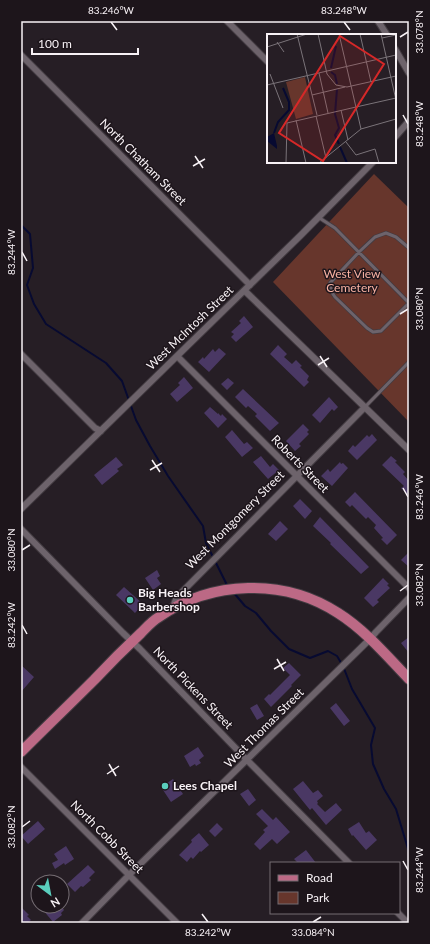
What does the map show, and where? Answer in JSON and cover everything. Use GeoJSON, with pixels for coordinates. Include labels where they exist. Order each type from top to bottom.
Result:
{"type":"FeatureCollection","features":[{"type":"Feature","properties":{"kind":"main road"},"geometry":{"type":"LineString","coordinates":[[172,609],[188,600],[218,591],[241,588],[272,589],[301,596],[327,606],[347,619],[363,632],[409,679]]}},
{"type":"Feature","properties":{"kind":"main road","name":"West Montgomery Street"},"geometry":{"type":"LineString","coordinates":[[21,752],[132,641],[158,617],[172,609]]}},
{"type":"Feature","properties":{"kind":"street"},"geometry":{"type":"LineString","coordinates":[[227,21],[267,61]]}},
{"type":"Feature","properties":{"kind":"street"},"geometry":{"type":"LineString","coordinates":[[378,21],[386,34]]}},
{"type":"Feature","properties":{"kind":"street"},"geometry":{"type":"LineString","coordinates":[[396,51],[409,72]]}},
{"type":"Feature","properties":{"kind":"street","name":"North Chatham Street"},"geometry":{"type":"LineString","coordinates":[[21,55],[250,285]]}},
{"type":"Feature","properties":{"kind":"street"},"geometry":{"type":"LineString","coordinates":[[396,136],[409,121]]}},
{"type":"Feature","properties":{"kind":"street","name":"West McIntosh Street"},"geometry":{"type":"LineString","coordinates":[[21,509],[301,236],[370,163]]}},
{"type":"Feature","properties":{"kind":"street"},"geometry":{"type":"LineString","coordinates":[[244,291],[409,450]]}},
{"type":"Feature","properties":{"kind":"street"},"geometry":{"type":"LineString","coordinates":[[21,354],[95,428],[101,431]]}},
{"type":"Feature","properties":{"kind":"street","name":"Roberts Street"},"geometry":{"type":"LineString","coordinates":[[177,356],[409,588]]}},
{"type":"Feature","properties":{"kind":"street","name":"West Montgomery Street"},"geometry":{"type":"LineString","coordinates":[[172,609],[177,597],[365,407]]}},
{"type":"Feature","properties":{"kind":"street","name":"North Pickens Street"},"geometry":{"type":"LineString","coordinates":[[21,529],[348,862]]}},
{"type":"Feature","properties":{"kind":"street","name":"West Thomas Street"},"geometry":{"type":"LineString","coordinates":[[82,923],[370,639],[409,598]]}},
{"type":"Feature","properties":{"kind":"street","name":"North Cobb Street"},"geometry":{"type":"LineString","coordinates":[[21,767],[177,923]]}},
{"type":"Feature","properties":{"kind":"street"},"geometry":{"type":"LineString","coordinates":[[399,914],[408,923]]}},
{"type":"Feature","properties":{"kind":"lane"},"geometry":{"type":"LineString","coordinates":[[318,217],[335,228],[359,252],[409,303],[381,331],[373,332],[335,297],[331,291],[330,283],[359,252],[375,237],[386,233],[396,237],[409,248]]}},
{"type":"Feature","properties":{"kind":"lane"},"geometry":{"type":"LineString","coordinates":[[365,407],[409,362]]}},
{"type":"Feature","properties":{"kind":"green space","name":"West View Cemetery"},"geometry":{"type":"Polygon","coordinates":[[[374,174],[409,208],[409,422],[273,282],[374,174]]]}},
{"type":"Feature","properties":{"kind":"building"},"geometry":{"type":"Polygon","coordinates":[[[244,316],[253,327],[236,342],[231,337],[234,334],[231,332],[241,323],[239,321],[244,316]]]}},
{"type":"Feature","properties":{"kind":"building"},"geometry":{"type":"Polygon","coordinates":[[[278,345],[287,354],[284,357],[292,364],[296,360],[302,366],[300,367],[309,376],[307,380],[309,382],[304,387],[270,354],[278,345]]]}},
{"type":"Feature","properties":{"kind":"building"},"geometry":{"type":"Polygon","coordinates":[[[219,348],[226,354],[209,372],[198,362],[203,357],[204,359],[213,349],[215,352],[219,348]]]}},
{"type":"Feature","properties":{"kind":"building"},"geometry":{"type":"Polygon","coordinates":[[[184,377],[193,388],[177,402],[170,394],[180,385],[178,383],[184,377]]]}},
{"type":"Feature","properties":{"kind":"building"},"geometry":{"type":"Polygon","coordinates":[[[228,378],[234,383],[227,390],[221,384],[228,378]]]}},
{"type":"Feature","properties":{"kind":"building"},"geometry":{"type":"Polygon","coordinates":[[[243,389],[279,423],[270,431],[255,416],[257,414],[248,406],[246,408],[235,397],[243,389]]]}},
{"type":"Feature","properties":{"kind":"building"},"geometry":{"type":"Polygon","coordinates":[[[329,397],[338,407],[334,411],[332,409],[320,423],[312,415],[329,397]]]}},
{"type":"Feature","properties":{"kind":"building"},"geometry":{"type":"Polygon","coordinates":[[[210,407],[221,416],[222,414],[227,419],[218,428],[204,413],[210,407]]]}},
{"type":"Feature","properties":{"kind":"building"},"geometry":{"type":"Polygon","coordinates":[[[303,424],[309,430],[307,432],[309,434],[299,444],[301,446],[295,451],[286,441],[303,424]]]}},
{"type":"Feature","properties":{"kind":"building"},"geometry":{"type":"Polygon","coordinates":[[[232,430],[244,444],[247,442],[253,448],[242,457],[225,437],[232,430]]]}},
{"type":"Feature","properties":{"kind":"building"},"geometry":{"type":"Polygon","coordinates":[[[372,434],[377,440],[357,460],[348,451],[353,445],[355,447],[367,435],[369,437],[372,434]]]}},
{"type":"Feature","properties":{"kind":"building"},"geometry":{"type":"Polygon","coordinates":[[[261,456],[270,467],[273,464],[279,470],[268,479],[253,462],[261,456]]]}},
{"type":"Feature","properties":{"kind":"building"},"geometry":{"type":"Polygon","coordinates":[[[391,456],[397,461],[395,462],[405,472],[403,474],[409,481],[409,496],[401,488],[404,486],[382,465],[391,456]]]}},
{"type":"Feature","properties":{"kind":"building"},"geometry":{"type":"Polygon","coordinates":[[[116,457],[123,465],[117,469],[119,471],[102,485],[94,475],[116,457]]]}},
{"type":"Feature","properties":{"kind":"building"},"geometry":{"type":"Polygon","coordinates":[[[340,462],[348,468],[332,486],[321,476],[328,469],[330,472],[340,462]]]}},
{"type":"Feature","properties":{"kind":"building"},"geometry":{"type":"Polygon","coordinates":[[[355,492],[397,535],[387,545],[374,528],[376,525],[368,517],[366,519],[352,505],[350,507],[345,502],[355,492]]]}},
{"type":"Feature","properties":{"kind":"building"},"geometry":{"type":"Polygon","coordinates":[[[300,499],[312,511],[305,519],[293,506],[300,499]]]}},
{"type":"Feature","properties":{"kind":"building"},"geometry":{"type":"Polygon","coordinates":[[[320,517],[369,567],[361,574],[313,526],[320,517]]]}},
{"type":"Feature","properties":{"kind":"building"},"geometry":{"type":"Polygon","coordinates":[[[280,521],[288,529],[276,541],[268,534],[280,521]]]}},
{"type":"Feature","properties":{"kind":"building"},"geometry":{"type":"Polygon","coordinates":[[[409,552],[409,567],[401,560],[409,552]]]}},
{"type":"Feature","properties":{"kind":"building"},"geometry":{"type":"Polygon","coordinates":[[[157,570],[160,576],[157,578],[161,584],[153,590],[145,578],[157,570]]]}},
{"type":"Feature","properties":{"kind":"building"},"geometry":{"type":"Polygon","coordinates":[[[383,578],[389,584],[387,585],[390,588],[377,600],[379,602],[373,607],[364,598],[383,578]]]}},
{"type":"Feature","properties":{"kind":"building","name":"Big Heads Barbershop"},"geometry":{"type":"Polygon","coordinates":[[[124,587],[143,604],[135,613],[116,595],[124,587]]]}},
{"type":"Feature","properties":{"kind":"building"},"geometry":{"type":"Polygon","coordinates":[[[409,637],[409,653],[401,643],[409,637]]]}},
{"type":"Feature","properties":{"kind":"building"},"geometry":{"type":"Polygon","coordinates":[[[289,663],[301,675],[271,707],[264,699],[290,675],[283,668],[289,663]]]}},
{"type":"Feature","properties":{"kind":"building"},"geometry":{"type":"Polygon","coordinates":[[[21,665],[34,677],[21,692],[21,665]]]}},
{"type":"Feature","properties":{"kind":"building"},"geometry":{"type":"Polygon","coordinates":[[[336,703],[350,721],[344,726],[330,708],[336,703]]]}},
{"type":"Feature","properties":{"kind":"building"},"geometry":{"type":"Polygon","coordinates":[[[257,704],[264,716],[257,720],[250,708],[257,704]]]}},
{"type":"Feature","properties":{"kind":"building"},"geometry":{"type":"Polygon","coordinates":[[[198,747],[204,756],[199,760],[201,763],[190,767],[184,756],[198,747]]]}},
{"type":"Feature","properties":{"kind":"building"},"geometry":{"type":"Polygon","coordinates":[[[173,779],[183,794],[171,802],[161,787],[173,779]]]}},
{"type":"Feature","properties":{"kind":"building"},"geometry":{"type":"Polygon","coordinates":[[[303,781],[313,793],[318,790],[323,796],[317,801],[317,804],[325,812],[336,803],[342,810],[326,825],[312,808],[310,810],[293,789],[303,781]]]}},
{"type":"Feature","properties":{"kind":"building"},"geometry":{"type":"Polygon","coordinates":[[[248,789],[256,800],[249,806],[240,794],[248,789]]]}},
{"type":"Feature","properties":{"kind":"building"},"geometry":{"type":"Polygon","coordinates":[[[262,809],[273,820],[276,817],[290,832],[277,844],[272,839],[260,850],[254,844],[265,832],[263,830],[268,826],[256,814],[262,809]]]}},
{"type":"Feature","properties":{"kind":"building"},"geometry":{"type":"Polygon","coordinates":[[[38,821],[45,829],[28,844],[21,836],[38,821]]]}},
{"type":"Feature","properties":{"kind":"building"},"geometry":{"type":"Polygon","coordinates":[[[359,822],[366,833],[369,831],[377,840],[366,850],[353,835],[352,836],[348,829],[359,822]]]}},
{"type":"Feature","properties":{"kind":"building"},"geometry":{"type":"Polygon","coordinates":[[[217,823],[223,829],[215,837],[209,831],[217,823]]]}},
{"type":"Feature","properties":{"kind":"building"},"geometry":{"type":"Polygon","coordinates":[[[199,833],[209,845],[201,852],[200,851],[193,859],[191,857],[187,862],[179,855],[192,842],[191,840],[199,833]]]}},
{"type":"Feature","properties":{"kind":"building"},"geometry":{"type":"Polygon","coordinates":[[[66,846],[74,859],[55,869],[52,863],[58,860],[54,854],[66,846]]]}},
{"type":"Feature","properties":{"kind":"building"},"geometry":{"type":"Polygon","coordinates":[[[306,850],[315,862],[297,862],[294,859],[306,850]]]}},
{"type":"Feature","properties":{"kind":"building"},"geometry":{"type":"Polygon","coordinates":[[[88,865],[95,872],[89,878],[91,880],[75,892],[70,887],[70,881],[88,865]]]}},
{"type":"Feature","properties":{"kind":"building"},"geometry":{"type":"Polygon","coordinates":[[[21,907],[29,915],[27,916],[31,920],[27,923],[21,923],[21,907]]]}},
{"type":"Feature","properties":{"kind":"building"},"geometry":{"type":"Polygon","coordinates":[[[46,914],[62,914],[62,915],[53,922],[46,914]]]}},
{"type":"Feature","properties":{"kind":"waterway"},"geometry":{"type":"LineString","coordinates":[[21,225],[30,234],[33,268],[27,285],[34,304],[46,324],[106,363],[122,381],[136,420],[150,446],[168,476],[203,526],[206,543],[228,587]]}},
{"type":"Feature","properties":{"kind":"waterway"},"geometry":{"type":"LineString","coordinates":[[234,593],[245,606],[256,613],[289,649],[310,658],[328,651],[337,656],[343,666],[352,689],[375,728],[371,745],[373,764],[384,789],[396,809],[409,852]]}},
{"type":"Feature","properties":{"kind":"place","name":"Big Heads Barbershop"},"geometry":{"type":"Point","coordinates":[130,600]}},
{"type":"Feature","properties":{"kind":"place","name":"Lees Chapel"},"geometry":{"type":"Point","coordinates":[165,786]}}]}
